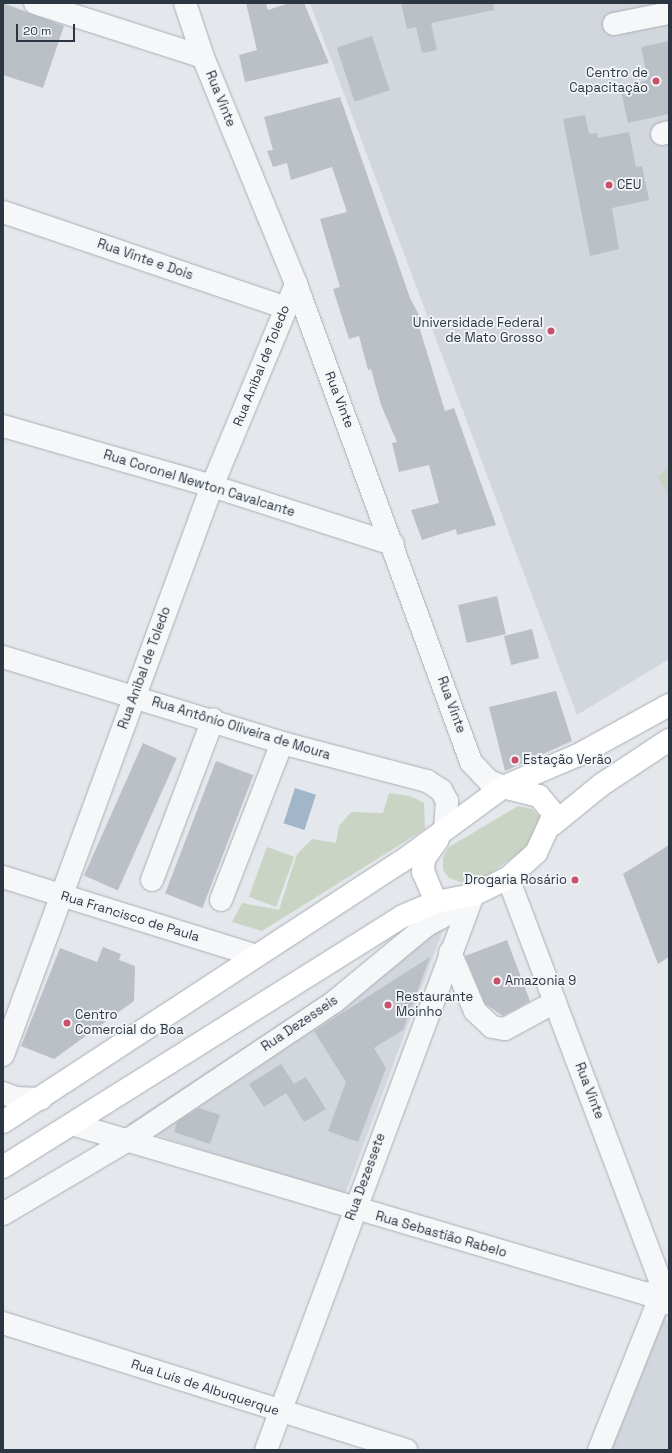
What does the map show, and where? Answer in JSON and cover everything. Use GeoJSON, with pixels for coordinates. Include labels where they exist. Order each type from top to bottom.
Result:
{"type":"FeatureCollection","features":[{"type":"Feature","properties":{"kind":"main road"},"geometry":{"type":"LineString","coordinates":[[3,1122],[41,1099],[256,956],[401,862],[503,786],[578,754],[669,705]]}},
{"type":"Feature","properties":{"kind":"main road"},"geometry":{"type":"LineString","coordinates":[[552,825],[600,785],[669,740]]}},
{"type":"Feature","properties":{"kind":"main road"},"geometry":{"type":"LineString","coordinates":[[3,1167],[74,1125],[403,916],[436,902],[470,899],[508,878],[536,853],[552,825],[554,814],[539,796],[503,786]]}},
{"type":"Feature","properties":{"kind":"main road"},"geometry":{"type":"LineString","coordinates":[[436,902],[426,885],[424,859],[445,828]]}},
{"type":"Feature","properties":{"kind":"street"},"geometry":{"type":"LineString","coordinates":[[35,3],[202,57]]}},
{"type":"Feature","properties":{"kind":"street","name":"Rua Vinte"},"geometry":{"type":"LineString","coordinates":[[185,3],[202,57],[296,284],[393,544],[471,762],[489,781],[503,786]]}},
{"type":"Feature","properties":{"kind":"street"},"geometry":{"type":"LineString","coordinates":[[614,24],[669,13]]}},
{"type":"Feature","properties":{"kind":"street","name":"Rua Vinte e Dois"},"geometry":{"type":"LineString","coordinates":[[3,212],[286,308]]}},
{"type":"Feature","properties":{"kind":"street","name":"Rua Anibal de Toledo"},"geometry":{"type":"LineString","coordinates":[[3,1055],[212,486],[296,284]]}},
{"type":"Feature","properties":{"kind":"street","name":"Rua Coronel Newton Cavalcante"},"geometry":{"type":"LineString","coordinates":[[3,426],[212,486],[393,544]]}},
{"type":"Feature","properties":{"kind":"street","name":"Rua Antônio Oliveira de Moura"},"geometry":{"type":"LineString","coordinates":[[3,657],[134,697],[213,719],[282,743],[427,781],[441,790],[447,802],[445,828]]}},
{"type":"Feature","properties":{"kind":"street"},"geometry":{"type":"LineString","coordinates":[[152,880],[213,719]]}},
{"type":"Feature","properties":{"kind":"street"},"geometry":{"type":"LineString","coordinates":[[221,900],[282,743]]}},
{"type":"Feature","properties":{"kind":"street","name":"Rua Francisco de Paula"},"geometry":{"type":"LineString","coordinates":[[3,877],[256,956]]}},
{"type":"Feature","properties":{"kind":"street","name":"Rua Vinte"},"geometry":{"type":"LineString","coordinates":[[508,878],[666,1297]]}},
{"type":"Feature","properties":{"kind":"street","name":"Rua Dezessete"},"geometry":{"type":"LineString","coordinates":[[266,1450],[470,899]]}},
{"type":"Feature","properties":{"kind":"street","name":"Rua Dezesseis"},"geometry":{"type":"LineString","coordinates":[[3,1214],[128,1140],[334,1002],[428,925],[470,899]]}},
{"type":"Feature","properties":{"kind":"street"},"geometry":{"type":"LineString","coordinates":[[450,952],[475,1011],[492,1027],[505,1029],[555,1002]]}},
{"type":"Feature","properties":{"kind":"street"},"geometry":{"type":"LineString","coordinates":[[3,1093],[16,1098],[41,1099]]}},
{"type":"Feature","properties":{"kind":"street","name":"Rua Sebastião Rabelo"},"geometry":{"type":"LineString","coordinates":[[74,1125],[128,1140],[354,1210],[647,1294],[666,1297]]}},
{"type":"Feature","properties":{"kind":"street"},"geometry":{"type":"LineString","coordinates":[[598,1450],[666,1297]]}},
{"type":"Feature","properties":{"kind":"street","name":"Rua Luís de Albuquerque"},"geometry":{"type":"LineString","coordinates":[[3,1324],[279,1412],[407,1450]]}},
{"type":"Feature","properties":{"kind":"shaded area","name":"Universidade Federal de Mato Grosso"},"geometry":{"type":"Polygon","coordinates":[[[310,3],[669,3],[669,659],[577,715],[310,3]]]}},
{"type":"Feature","properties":{"kind":"shaded area"},"geometry":{"type":"Polygon","coordinates":[[[450,911],[344,1197],[126,1125],[450,911]]]}},
{"type":"Feature","properties":{"kind":"shaded area"},"geometry":{"type":"Polygon","coordinates":[[[663,1310],[669,1327],[669,1450],[607,1450],[663,1310]]]}},
{"type":"Feature","properties":{"kind":"green space"},"geometry":{"type":"Polygon","coordinates":[[[669,468],[669,494],[657,477],[669,468]]]}},
{"type":"Feature","properties":{"kind":"green space"},"geometry":{"type":"Polygon","coordinates":[[[389,793],[410,796],[424,803],[425,829],[262,931],[232,922],[242,903],[279,910],[297,854],[312,839],[336,843],[339,826],[351,812],[383,813],[389,793]]]}},
{"type":"Feature","properties":{"kind":"green space"},"geometry":{"type":"Polygon","coordinates":[[[518,806],[532,809],[540,817],[540,830],[533,843],[487,876],[466,884],[449,878],[443,870],[443,857],[449,847],[518,806]]]}},
{"type":"Feature","properties":{"kind":"green space"},"geometry":{"type":"Polygon","coordinates":[[[267,847],[294,857],[276,907],[249,897],[267,847]]]}},
{"type":"Feature","properties":{"kind":"water"},"geometry":{"type":"Polygon","coordinates":[[[295,788],[316,795],[304,830],[284,823],[295,788]]]}},
{"type":"Feature","properties":{"kind":"building"},"geometry":{"type":"Polygon","coordinates":[[[3,3],[64,26],[43,88],[3,75],[3,3]]]}},
{"type":"Feature","properties":{"kind":"building"},"geometry":{"type":"Polygon","coordinates":[[[246,3],[266,3],[268,10],[289,3],[304,3],[329,63],[245,82],[239,55],[257,50],[246,3]]]}},
{"type":"Feature","properties":{"kind":"building"},"geometry":{"type":"Polygon","coordinates":[[[401,3],[493,3],[494,10],[431,23],[437,50],[422,53],[416,27],[407,29],[401,3]]]}},
{"type":"Feature","properties":{"kind":"building"},"geometry":{"type":"Polygon","coordinates":[[[372,36],[390,90],[354,102],[337,47],[372,36]]]}},
{"type":"Feature","properties":{"kind":"building","name":"Centro de Capacitação"},"geometry":{"type":"Polygon","coordinates":[[[669,41],[669,114],[628,123],[620,86],[648,80],[641,47],[669,41]]]}},
{"type":"Feature","properties":{"kind":"building"},"geometry":{"type":"Polygon","coordinates":[[[340,97],[410,298],[421,319],[417,320],[445,411],[454,408],[496,525],[457,535],[456,529],[422,540],[411,510],[439,503],[429,465],[399,472],[392,443],[397,442],[381,405],[371,369],[368,370],[359,336],[349,339],[333,289],[340,287],[320,219],[347,212],[332,167],[291,180],[287,163],[273,167],[267,151],[273,150],[264,117],[340,97]]]}},
{"type":"Feature","properties":{"kind":"building","name":"CEU"},"geometry":{"type":"Polygon","coordinates":[[[585,115],[589,134],[597,133],[598,138],[629,132],[636,167],[642,166],[649,200],[612,208],[619,249],[590,256],[563,119],[585,115]]]}},
{"type":"Feature","properties":{"kind":"building"},"geometry":{"type":"Polygon","coordinates":[[[497,596],[506,634],[467,643],[458,605],[497,596]]]}},
{"type":"Feature","properties":{"kind":"building"},"geometry":{"type":"Polygon","coordinates":[[[532,629],[539,658],[511,665],[504,636],[532,629]]]}},
{"type":"Feature","properties":{"kind":"building"},"geometry":{"type":"Polygon","coordinates":[[[556,691],[572,741],[505,771],[489,707],[556,691]]]}},
{"type":"Feature","properties":{"kind":"building"},"geometry":{"type":"Polygon","coordinates":[[[143,743],[177,758],[118,891],[84,875],[143,743]]]}},
{"type":"Feature","properties":{"kind":"building"},"geometry":{"type":"Polygon","coordinates":[[[216,761],[253,775],[202,908],[165,894],[216,761]]]}},
{"type":"Feature","properties":{"kind":"building"},"geometry":{"type":"Polygon","coordinates":[[[669,845],[669,957],[658,964],[623,874],[669,845]]]}},
{"type":"Feature","properties":{"kind":"building","name":"Amazonia 9"},"geometry":{"type":"Polygon","coordinates":[[[507,940],[530,1001],[503,1016],[485,1004],[465,956],[507,940]]]}},
{"type":"Feature","properties":{"kind":"building","name":"Centro Comercial do Boa"},"geometry":{"type":"Polygon","coordinates":[[[103,947],[121,954],[119,960],[135,966],[134,1001],[54,1059],[21,1046],[60,948],[97,962],[103,947]]]}},
{"type":"Feature","properties":{"kind":"building"},"geometry":{"type":"Polygon","coordinates":[[[430,957],[403,1030],[374,1048],[386,1068],[358,1142],[328,1131],[346,1082],[314,1031],[430,957]]]}},
{"type":"Feature","properties":{"kind":"building"},"geometry":{"type":"Polygon","coordinates":[[[281,1064],[294,1084],[306,1077],[326,1109],[304,1122],[286,1093],[264,1107],[249,1084],[281,1064]]]}},
{"type":"Feature","properties":{"kind":"building"},"geometry":{"type":"Polygon","coordinates":[[[199,1108],[220,1115],[210,1144],[174,1132],[177,1122],[199,1108]]]}},
{"type":"Feature","properties":{"kind":"place","name":"Centro de Capacitação"},"geometry":{"type":"Point","coordinates":[656,81]}},
{"type":"Feature","properties":{"kind":"place","name":"CEU"},"geometry":{"type":"Point","coordinates":[609,185]}},
{"type":"Feature","properties":{"kind":"place","name":"Universidade Federal de Mato Grosso"},"geometry":{"type":"Point","coordinates":[551,331]}},
{"type":"Feature","properties":{"kind":"place","name":"Estação Verão"},"geometry":{"type":"Point","coordinates":[515,760]}},
{"type":"Feature","properties":{"kind":"place","name":"Drogaria Rosário"},"geometry":{"type":"Point","coordinates":[575,880]}},
{"type":"Feature","properties":{"kind":"place","name":"Amazonia 9"},"geometry":{"type":"Point","coordinates":[497,981]}},
{"type":"Feature","properties":{"kind":"place","name":"Restaurante Moinho"},"geometry":{"type":"Point","coordinates":[388,1005]}},
{"type":"Feature","properties":{"kind":"place","name":"Centro Comercial do Boa"},"geometry":{"type":"Point","coordinates":[67,1023]}}]}
